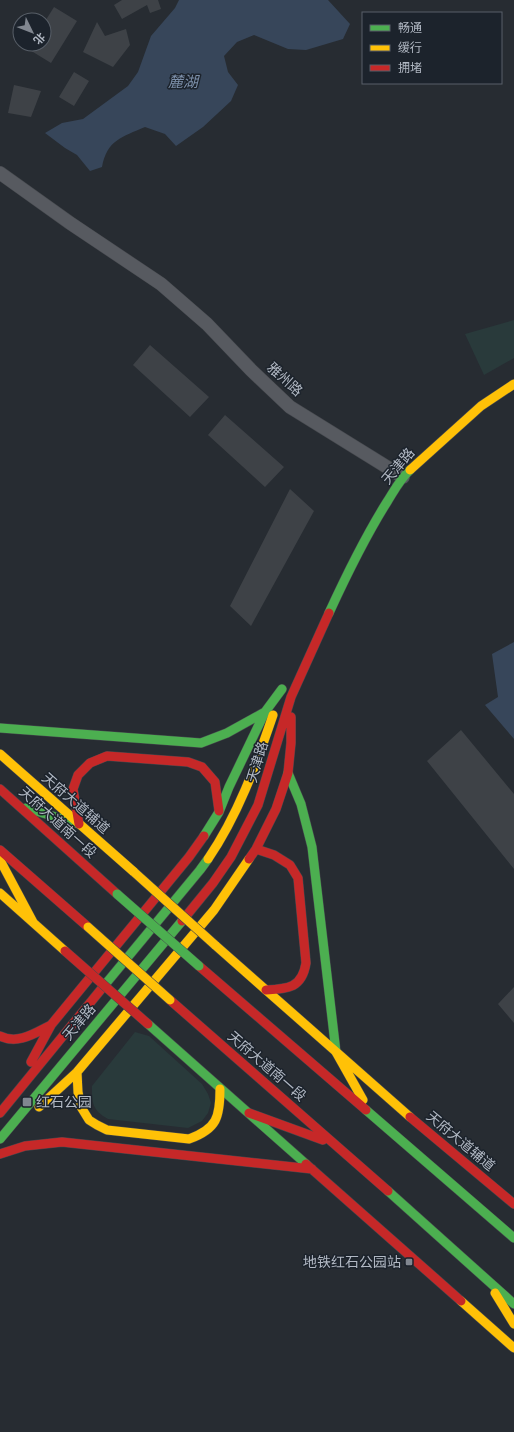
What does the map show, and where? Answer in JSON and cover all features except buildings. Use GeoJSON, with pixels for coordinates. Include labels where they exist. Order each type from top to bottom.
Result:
{"type":"FeatureCollection","features":[{"type":"Feature","properties":{"kind":"main road","name":"天津路"},"geometry":{"type":"LineString","coordinates":[[0,1140],[213,883],[231,857],[258,805],[291,697],[344,581],[377,518],[396,473],[443,438],[481,406],[514,384]]}},
{"type":"Feature","properties":{"kind":"main road","name":"天津路"},"geometry":{"type":"LineString","coordinates":[[0,1113],[200,870],[223,837],[253,773],[284,685],[265,712]]}},
{"type":"Feature","properties":{"kind":"main road"},"geometry":{"type":"LineString","coordinates":[[0,1140],[78,1072],[214,910],[256,850],[276,809],[288,773],[291,743],[291,697]]}},
{"type":"Feature","properties":{"kind":"main road"},"geometry":{"type":"LineString","coordinates":[[0,728],[200,742],[228,733],[265,712]]}},
{"type":"Feature","properties":{"kind":"main road"},"geometry":{"type":"LineString","coordinates":[[8,1103],[51,1025],[189,857],[206,833],[219,812],[229,787],[265,712]]}},
{"type":"Feature","properties":{"kind":"main road","name":"天府大道辅道"},"geometry":{"type":"LineString","coordinates":[[0,754],[336,1052],[514,1204]]}},
{"type":"Feature","properties":{"kind":"main road"},"geometry":{"type":"LineString","coordinates":[[19,806],[79,824],[73,789],[78,775],[90,763],[107,756],[188,762],[202,767],[215,782],[219,812]]}},
{"type":"Feature","properties":{"kind":"main road"},"geometry":{"type":"LineString","coordinates":[[288,773],[301,804],[312,847],[336,1052],[370,1114]]}},
{"type":"Feature","properties":{"kind":"main road","name":"天府大道南一段"},"geometry":{"type":"LineString","coordinates":[[0,789],[199,966],[514,1238]]}},
{"type":"Feature","properties":{"kind":"main road","name":"天府大道南一段"},"geometry":{"type":"LineString","coordinates":[[0,850],[335,1144],[514,1304]]}},
{"type":"Feature","properties":{"kind":"main road"},"geometry":{"type":"LineString","coordinates":[[256,850],[274,854],[290,865],[298,878],[306,963],[306,972],[300,981],[286,989],[266,990]]}},
{"type":"Feature","properties":{"kind":"main road"},"geometry":{"type":"LineString","coordinates":[[0,860],[33,922]]}},
{"type":"Feature","properties":{"kind":"main road"},"geometry":{"type":"LineString","coordinates":[[0,894],[5,901],[33,922],[514,1348]]}},
{"type":"Feature","properties":{"kind":"main road"},"geometry":{"type":"LineString","coordinates":[[0,1036],[3,1038],[16,1040],[32,1035],[51,1025]]}},
{"type":"Feature","properties":{"kind":"main road"},"geometry":{"type":"LineString","coordinates":[[78,1072],[78,1098],[81,1109],[86,1118],[95,1125],[107,1130],[189,1139],[202,1136],[213,1126],[218,1116],[220,1089]]}},
{"type":"Feature","properties":{"kind":"main road"},"geometry":{"type":"LineString","coordinates":[[249,1113],[335,1144]]}},
{"type":"Feature","properties":{"kind":"main road"},"geometry":{"type":"LineString","coordinates":[[0,1154],[25,1146],[62,1142],[312,1169]]}},
{"type":"Feature","properties":{"kind":"main road"},"geometry":{"type":"LineString","coordinates":[[487,1280],[514,1324]]}},
{"type":"Feature","properties":{"kind":"street","name":"雅州路"},"geometry":{"type":"LineString","coordinates":[[0,174],[161,284],[207,324],[251,370],[290,407],[396,473]]}},
{"type":"Feature","properties":{"kind":"shaded area"},"geometry":{"type":"Polygon","coordinates":[[[514,320],[514,358],[484,375],[465,334],[514,320]]]}},
{"type":"Feature","properties":{"kind":"shaded area"},"geometry":{"type":"Polygon","coordinates":[[[135,1032],[149,1036],[202,1084],[211,1103],[208,1113],[202,1121],[188,1128],[108,1119],[96,1109],[92,1097],[92,1086],[135,1032]]]}},
{"type":"Feature","properties":{"kind":"water","name":"麓湖"},"geometry":{"type":"Polygon","coordinates":[[[179,0],[328,0],[350,24],[343,39],[306,50],[288,49],[254,35],[237,42],[224,56],[228,72],[238,85],[231,101],[203,127],[176,146],[165,134],[145,127],[123,137],[112,145],[104,158],[102,167],[90,171],[77,155],[45,133],[62,123],[83,119],[128,86],[138,72],[151,36],[175,8],[179,0]]]}},
{"type":"Feature","properties":{"kind":"water"},"geometry":{"type":"Polygon","coordinates":[[[514,642],[514,739],[485,705],[498,697],[492,654],[514,642]]]}},
{"type":"Feature","properties":{"kind":"traffic: fast"},"geometry":{"type":"LineString","coordinates":[[329,613],[371,529],[397,485],[410,470]]}},
{"type":"Feature","properties":{"kind":"traffic: fast"},"geometry":{"type":"LineString","coordinates":[[204,836],[219,812],[229,787],[265,712],[282,689]]}},
{"type":"Feature","properties":{"kind":"traffic: fast"},"geometry":{"type":"LineString","coordinates":[[0,728],[201,743],[227,733],[265,712]]}},
{"type":"Feature","properties":{"kind":"traffic: fast"},"geometry":{"type":"LineString","coordinates":[[288,773],[301,804],[312,847],[336,1052]]}},
{"type":"Feature","properties":{"kind":"traffic: fast"},"geometry":{"type":"LineString","coordinates":[[26,808],[79,824]]}},
{"type":"Feature","properties":{"kind":"traffic: fast"},"geometry":{"type":"LineString","coordinates":[[103,987],[208,859]]}},
{"type":"Feature","properties":{"kind":"traffic: fast"},"geometry":{"type":"LineString","coordinates":[[117,894],[199,966]]}},
{"type":"Feature","properties":{"kind":"traffic: fast"},"geometry":{"type":"LineString","coordinates":[[0,1139],[182,921]]}},
{"type":"Feature","properties":{"kind":"traffic: fast"},"geometry":{"type":"LineString","coordinates":[[148,1024],[306,1164]]}},
{"type":"Feature","properties":{"kind":"traffic: fast"},"geometry":{"type":"LineString","coordinates":[[366,1110],[514,1238]]}},
{"type":"Feature","properties":{"kind":"traffic: fast"},"geometry":{"type":"LineString","coordinates":[[388,1191],[514,1304]]}},
{"type":"Feature","properties":{"kind":"traffic: slow"},"geometry":{"type":"LineString","coordinates":[[410,470],[481,406],[514,384]]}},
{"type":"Feature","properties":{"kind":"traffic: slow"},"geometry":{"type":"LineString","coordinates":[[208,859],[219,842],[237,807],[253,771],[273,715]]}},
{"type":"Feature","properties":{"kind":"traffic: slow"},"geometry":{"type":"LineString","coordinates":[[0,754],[134,872]]}},
{"type":"Feature","properties":{"kind":"traffic: slow"},"geometry":{"type":"LineString","coordinates":[[39,1107],[77,1072],[214,910],[249,859]]}},
{"type":"Feature","properties":{"kind":"traffic: slow"},"geometry":{"type":"LineString","coordinates":[[0,860],[33,922]]}},
{"type":"Feature","properties":{"kind":"traffic: slow"},"geometry":{"type":"LineString","coordinates":[[134,872],[215,945]]}},
{"type":"Feature","properties":{"kind":"traffic: slow"},"geometry":{"type":"LineString","coordinates":[[0,893],[65,951]]}},
{"type":"Feature","properties":{"kind":"traffic: slow"},"geometry":{"type":"LineString","coordinates":[[88,927],[170,1000]]}},
{"type":"Feature","properties":{"kind":"traffic: slow"},"geometry":{"type":"LineString","coordinates":[[215,945],[410,1117]]}},
{"type":"Feature","properties":{"kind":"traffic: slow"},"geometry":{"type":"LineString","coordinates":[[336,1052],[363,1100]]}},
{"type":"Feature","properties":{"kind":"traffic: slow"},"geometry":{"type":"LineString","coordinates":[[77,1072],[78,1092],[81,1107],[89,1120],[107,1130],[189,1139],[206,1131],[215,1121],[218,1114],[220,1089]]}},
{"type":"Feature","properties":{"kind":"traffic: slow"},"geometry":{"type":"LineString","coordinates":[[495,1293],[514,1324]]}},
{"type":"Feature","properties":{"kind":"traffic: slow"},"geometry":{"type":"LineString","coordinates":[[461,1301],[514,1348]]}},
{"type":"Feature","properties":{"kind":"traffic: jam"},"geometry":{"type":"LineString","coordinates":[[182,921],[213,883],[231,857],[258,805],[291,697],[329,613]]}},
{"type":"Feature","properties":{"kind":"traffic: jam"},"geometry":{"type":"LineString","coordinates":[[249,859],[256,849],[276,809],[288,773],[291,743],[291,717]]}},
{"type":"Feature","properties":{"kind":"traffic: jam"},"geometry":{"type":"LineString","coordinates":[[79,824],[73,789],[78,775],[90,763],[107,756],[188,762],[202,767],[215,782],[219,811]]}},
{"type":"Feature","properties":{"kind":"traffic: jam"},"geometry":{"type":"LineString","coordinates":[[0,789],[117,894]]}},
{"type":"Feature","properties":{"kind":"traffic: jam"},"geometry":{"type":"LineString","coordinates":[[31,1062],[51,1025],[189,857],[204,836]]}},
{"type":"Feature","properties":{"kind":"traffic: jam"},"geometry":{"type":"LineString","coordinates":[[256,849],[274,855],[290,865],[298,878],[306,963],[301,978],[293,986],[281,989],[266,990]]}},
{"type":"Feature","properties":{"kind":"traffic: jam"},"geometry":{"type":"LineString","coordinates":[[0,850],[88,927]]}},
{"type":"Feature","properties":{"kind":"traffic: jam"},"geometry":{"type":"LineString","coordinates":[[65,951],[148,1024]]}},
{"type":"Feature","properties":{"kind":"traffic: jam"},"geometry":{"type":"LineString","coordinates":[[199,966],[366,1110]]}},
{"type":"Feature","properties":{"kind":"traffic: jam"},"geometry":{"type":"LineString","coordinates":[[0,1113],[103,987]]}},
{"type":"Feature","properties":{"kind":"traffic: jam"},"geometry":{"type":"LineString","coordinates":[[170,1000],[388,1191]]}},
{"type":"Feature","properties":{"kind":"traffic: jam"},"geometry":{"type":"LineString","coordinates":[[0,1036],[20,1039],[51,1025]]}},
{"type":"Feature","properties":{"kind":"traffic: jam"},"geometry":{"type":"LineString","coordinates":[[249,1113],[323,1140]]}},
{"type":"Feature","properties":{"kind":"traffic: jam"},"geometry":{"type":"LineString","coordinates":[[410,1117],[514,1204]]}},
{"type":"Feature","properties":{"kind":"traffic: jam"},"geometry":{"type":"LineString","coordinates":[[0,1154],[25,1146],[62,1142],[312,1169]]}},
{"type":"Feature","properties":{"kind":"traffic: jam"},"geometry":{"type":"LineString","coordinates":[[306,1164],[461,1301]]}},
{"type":"Feature","properties":{"kind":"place","name":"红石公园"},"geometry":{"type":"Point","coordinates":[27,1102]}},
{"type":"Feature","properties":{"kind":"place","name":"地铁红石公园站"},"geometry":{"type":"Point","coordinates":[409,1262]}}]}
